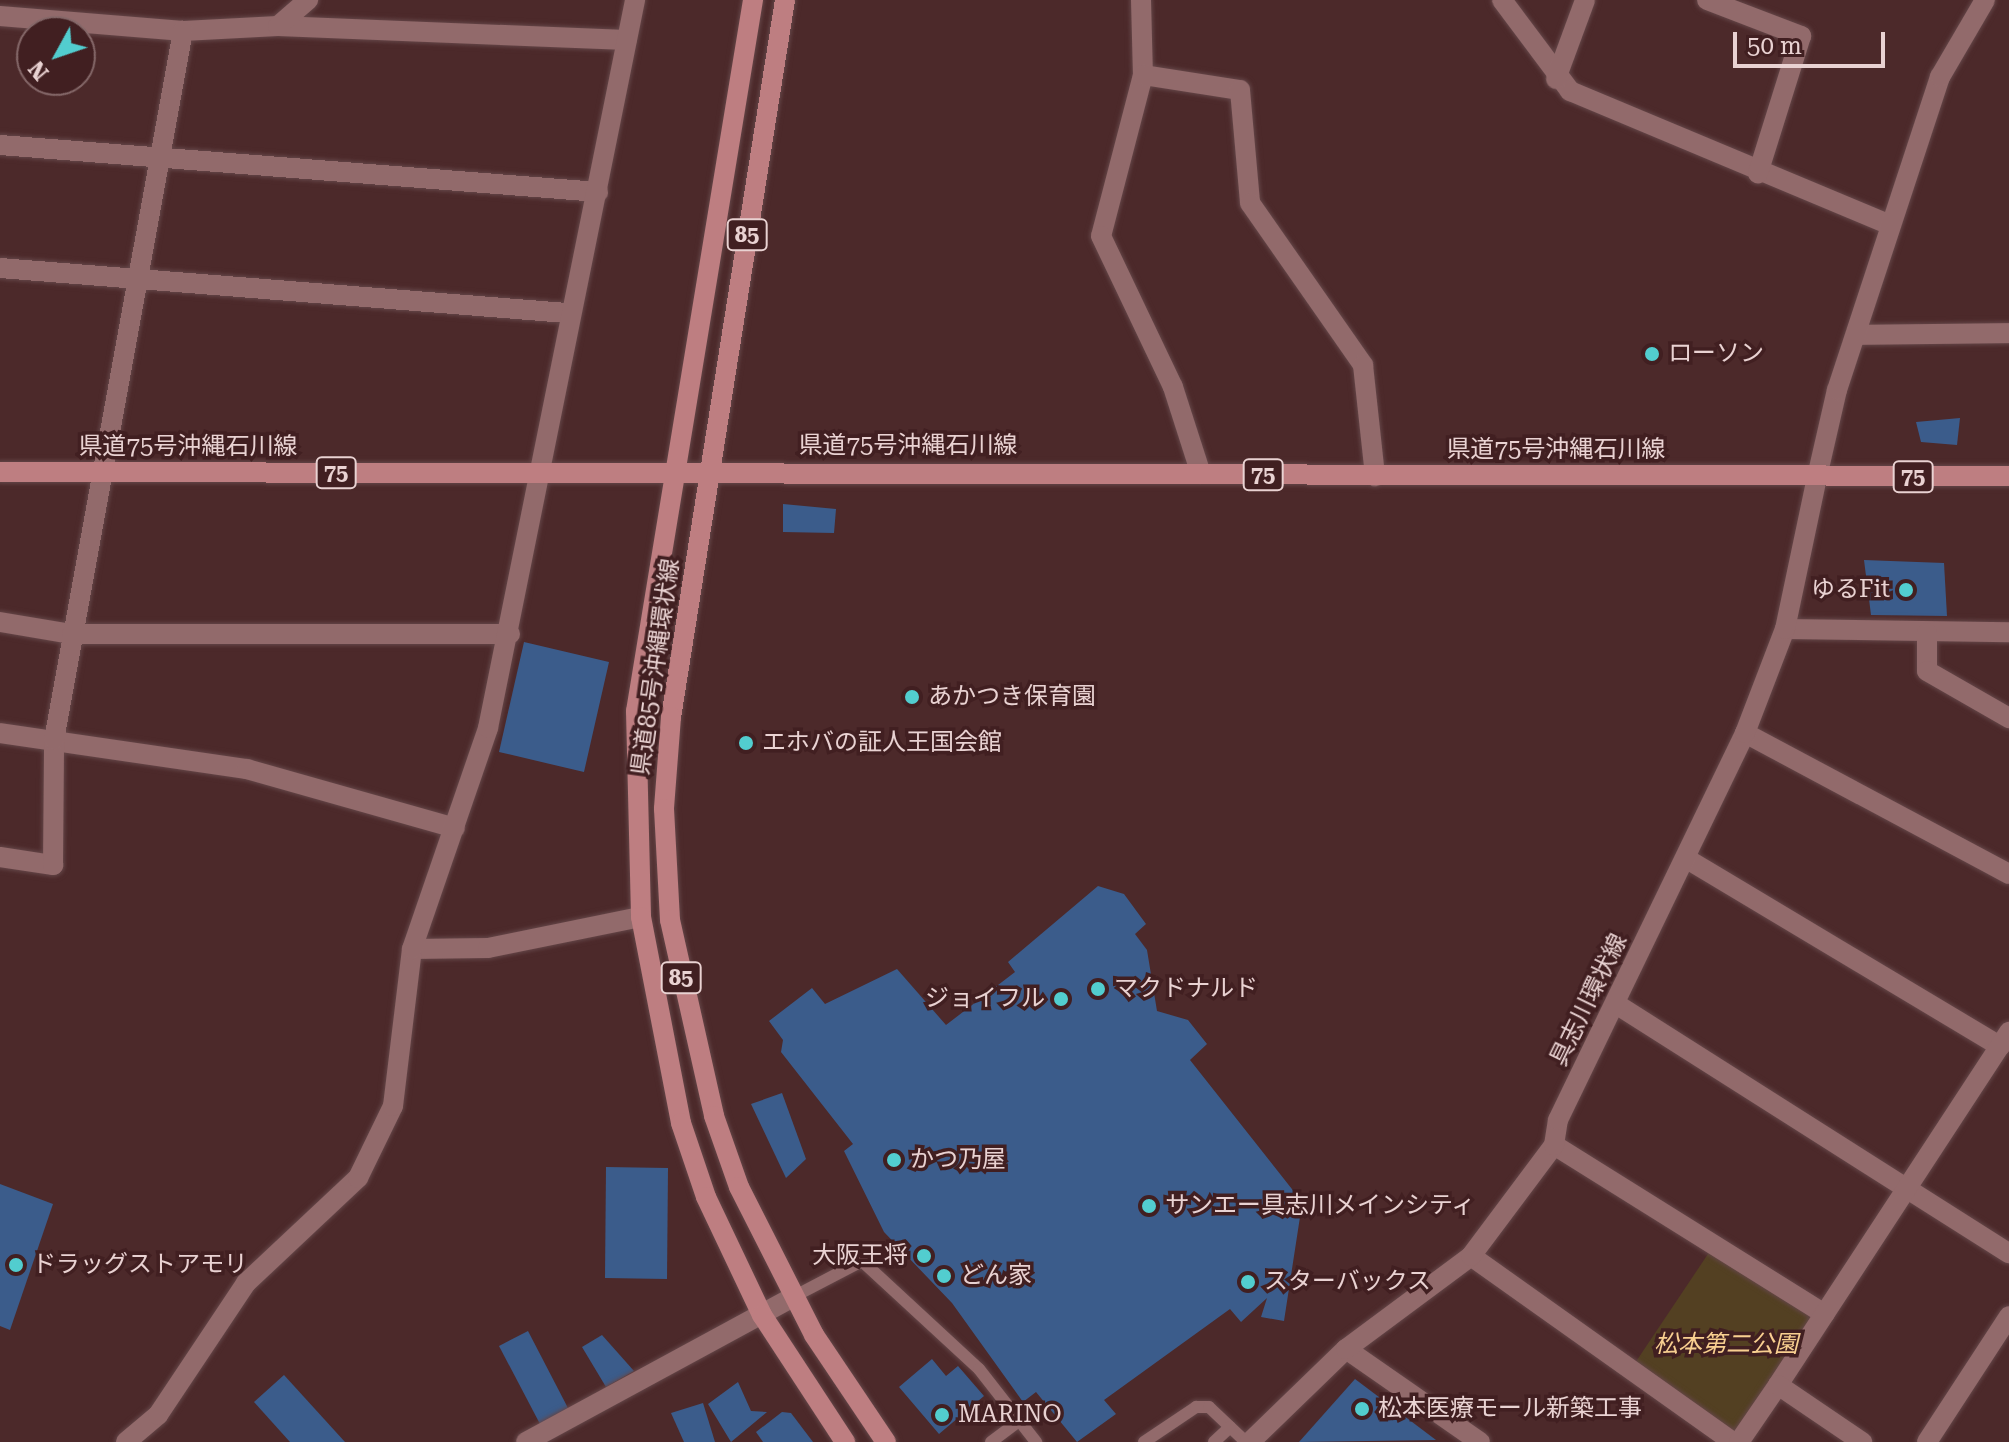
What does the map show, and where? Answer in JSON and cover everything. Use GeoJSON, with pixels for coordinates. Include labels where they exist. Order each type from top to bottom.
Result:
{"type":"FeatureCollection","features":[{"type":"Feature","properties":{"kind":"main road","name":"県道85号沖縄環状線"},"geometry":{"type":"LineString","coordinates":[[753,0],[671,469],[636,711],[641,917],[681,1123],[706,1197],[762,1315],[845,1442]]}},
{"type":"Feature","properties":{"kind":"main road","name":"県道85号沖縄環状線"},"geometry":{"type":"LineString","coordinates":[[785,0],[671,717],[664,809],[670,920],[714,1116],[793,1297],[886,1442]]}},
{"type":"Feature","properties":{"kind":"main road","name":"県道75号沖縄石川線"},"geometry":{"type":"LineString","coordinates":[[0,472],[541,474],[671,469],[1817,477]]}},
{"type":"Feature","properties":{"kind":"main road","name":"75"},"geometry":{"type":"LineString","coordinates":[[1817,477],[2009,476]]}},
{"type":"Feature","properties":{"kind":"street"},"geometry":{"type":"LineString","coordinates":[[278,26],[308,0]]}},
{"type":"Feature","properties":{"kind":"street"},"geometry":{"type":"LineString","coordinates":[[126,1442],[158,1415],[246,1283],[358,1178],[393,1106],[412,949],[455,828],[510,634],[541,474],[567,313],[598,192],[635,0]]}},
{"type":"Feature","properties":{"kind":"street"},"geometry":{"type":"LineString","coordinates":[[1141,0],[1143,75],[1101,236],[1173,387],[1201,474]]}},
{"type":"Feature","properties":{"kind":"street"},"geometry":{"type":"LineString","coordinates":[[1502,0],[1556,79],[1758,173],[1890,225]]}},
{"type":"Feature","properties":{"kind":"street"},"geometry":{"type":"LineString","coordinates":[[1556,79],[1585,0]]}},
{"type":"Feature","properties":{"kind":"street","name":"具志川環状線"},"geometry":{"type":"LineString","coordinates":[[1251,1441],[1346,1349],[1471,1256],[1554,1145],[1558,1120],[1687,859],[1745,733],[1785,629],[1817,477],[1890,225],[1940,77],[1985,0]]}},
{"type":"Feature","properties":{"kind":"street"},"geometry":{"type":"LineString","coordinates":[[1717,2],[1801,36],[1758,173]]}},
{"type":"Feature","properties":{"kind":"street"},"geometry":{"type":"LineString","coordinates":[[0,16],[183,31],[278,26],[627,40]]}},
{"type":"Feature","properties":{"kind":"street"},"geometry":{"type":"LineString","coordinates":[[0,857],[53,865],[54,740],[163,162],[183,31]]}},
{"type":"Feature","properties":{"kind":"street"},"geometry":{"type":"LineString","coordinates":[[1143,75],[1240,90],[1250,203],[1363,365],[1375,476]]}},
{"type":"Feature","properties":{"kind":"street"},"geometry":{"type":"LineString","coordinates":[[0,145],[163,162],[598,192]]}},
{"type":"Feature","properties":{"kind":"street"},"geometry":{"type":"LineString","coordinates":[[0,268],[567,313]]}},
{"type":"Feature","properties":{"kind":"street"},"geometry":{"type":"LineString","coordinates":[[1856,335],[2009,333]]}},
{"type":"Feature","properties":{"kind":"street"},"geometry":{"type":"LineString","coordinates":[[0,622],[72,634],[510,634]]}},
{"type":"Feature","properties":{"kind":"street"},"geometry":{"type":"LineString","coordinates":[[1785,629],[2009,632]]}},
{"type":"Feature","properties":{"kind":"street"},"geometry":{"type":"LineString","coordinates":[[1927,633],[1927,671],[2009,718]]}},
{"type":"Feature","properties":{"kind":"street"},"geometry":{"type":"LineString","coordinates":[[0,733],[247,769],[455,828]]}},
{"type":"Feature","properties":{"kind":"street"},"geometry":{"type":"LineString","coordinates":[[1745,733],[2009,874]]}},
{"type":"Feature","properties":{"kind":"street"},"geometry":{"type":"LineString","coordinates":[[1687,859],[2004,1039],[1739,1442]]}},
{"type":"Feature","properties":{"kind":"street"},"geometry":{"type":"LineString","coordinates":[[412,949],[488,948],[641,917]]}},
{"type":"Feature","properties":{"kind":"street"},"geometry":{"type":"LineString","coordinates":[[1616,1004],[2009,1253]]}},
{"type":"Feature","properties":{"kind":"street"},"geometry":{"type":"LineString","coordinates":[[1554,1145],[1824,1314]]}},
{"type":"Feature","properties":{"kind":"street"},"geometry":{"type":"LineString","coordinates":[[1471,1256],[1733,1442]]}},
{"type":"Feature","properties":{"kind":"street"},"geometry":{"type":"LineString","coordinates":[[526,1442],[793,1297]]}},
{"type":"Feature","properties":{"kind":"street"},"geometry":{"type":"LineString","coordinates":[[1927,1442],[2009,1316]]}},
{"type":"Feature","properties":{"kind":"street"},"geometry":{"type":"LineString","coordinates":[[1346,1349],[1480,1442]]}},
{"type":"Feature","properties":{"kind":"street"},"geometry":{"type":"LineString","coordinates":[[1778,1385],[1862,1442]]}},
{"type":"Feature","properties":{"kind":"lane"},"geometry":{"type":"LineString","coordinates":[[793,1297],[862,1261],[979,1369],[1036,1442]]}},
{"type":"Feature","properties":{"kind":"lane"},"geometry":{"type":"LineString","coordinates":[[1144,1442],[1196,1407],[1209,1407],[1251,1441]]}},
{"type":"Feature","properties":{"kind":"lane"},"geometry":{"type":"LineString","coordinates":[[991,1442],[1019,1421]]}},
{"type":"Feature","properties":{"kind":"lane"},"geometry":{"type":"LineString","coordinates":[[1214,1442],[1230,1427]]}},
{"type":"Feature","properties":{"kind":"green space","name":"松本第二公園"},"geometry":{"type":"Polygon","coordinates":[[[1714,1245],[1824,1314],[1739,1442],[1631,1369],[1714,1245]]]}},
{"type":"Feature","properties":{"kind":"building"},"geometry":{"type":"Polygon","coordinates":[[[1960,418],[1957,445],[1921,442],[1916,422],[1960,418]]]}},
{"type":"Feature","properties":{"kind":"building"},"geometry":{"type":"Polygon","coordinates":[[[783,504],[836,509],[834,533],[783,532],[783,504]]]}},
{"type":"Feature","properties":{"kind":"building"},"geometry":{"type":"Polygon","coordinates":[[[1864,560],[1944,563],[1947,616],[1871,615],[1864,560]]]}},
{"type":"Feature","properties":{"kind":"building"},"geometry":{"type":"Polygon","coordinates":[[[524,642],[609,662],[584,772],[499,752],[524,642]]]}},
{"type":"Feature","properties":{"kind":"building"},"geometry":{"type":"Polygon","coordinates":[[[1098,886],[1124,894],[1146,924],[1135,934],[1147,950],[1157,1011],[1188,1020],[1207,1044],[1190,1060],[1299,1198],[1300,1217],[1284,1321],[1261,1317],[1267,1298],[1241,1322],[1230,1309],[1104,1400],[1116,1414],[1077,1442],[1036,1392],[1023,1402],[952,1303],[884,1232],[844,1151],[853,1144],[781,1052],[783,1040],[769,1021],[812,988],[825,1004],[897,969],[946,1025],[1015,972],[1008,962],[1098,886]]]}},
{"type":"Feature","properties":{"kind":"building"},"geometry":{"type":"Polygon","coordinates":[[[782,1093],[806,1159],[786,1178],[751,1104],[782,1093]]]}},
{"type":"Feature","properties":{"kind":"building"},"geometry":{"type":"Polygon","coordinates":[[[606,1167],[668,1168],[667,1279],[605,1278],[606,1167]]]}},
{"type":"Feature","properties":{"kind":"building","name":"ドラッグストアモリ"},"geometry":{"type":"Polygon","coordinates":[[[0,1184],[53,1204],[10,1330],[0,1326],[0,1184]]]}},
{"type":"Feature","properties":{"kind":"building"},"geometry":{"type":"Polygon","coordinates":[[[528,1331],[569,1410],[540,1424],[499,1346],[528,1331]]]}},
{"type":"Feature","properties":{"kind":"building"},"geometry":{"type":"Polygon","coordinates":[[[602,1335],[634,1371],[606,1387],[582,1347],[602,1335]]]}},
{"type":"Feature","properties":{"kind":"building","name":"MARINO"},"geometry":{"type":"Polygon","coordinates":[[[932,1359],[946,1376],[958,1366],[984,1396],[939,1434],[899,1387],[932,1359]]]}},
{"type":"Feature","properties":{"kind":"building"},"geometry":{"type":"Polygon","coordinates":[[[284,1375],[345,1442],[290,1442],[254,1402],[284,1375]]]}},
{"type":"Feature","properties":{"kind":"building","name":"松本医療モール新築工事"},"geometry":{"type":"Polygon","coordinates":[[[1355,1379],[1436,1440],[1299,1442],[1355,1379]]]}},
{"type":"Feature","properties":{"kind":"building"},"geometry":{"type":"Polygon","coordinates":[[[738,1382],[751,1411],[767,1412],[731,1442],[708,1404],[738,1382]]]}},
{"type":"Feature","properties":{"kind":"building"},"geometry":{"type":"Polygon","coordinates":[[[703,1403],[715,1442],[684,1442],[671,1413],[703,1403]]]}},
{"type":"Feature","properties":{"kind":"building"},"geometry":{"type":"Polygon","coordinates":[[[782,1412],[791,1413],[813,1442],[763,1442],[756,1432],[782,1412]]]}},
{"type":"Feature","properties":{"kind":"place","name":"ローソン"},"geometry":{"type":"Point","coordinates":[1652,354]}},
{"type":"Feature","properties":{"kind":"place","name":"ゆるFit"},"geometry":{"type":"Point","coordinates":[1906,590]}},
{"type":"Feature","properties":{"kind":"place","name":"あかつき保育園"},"geometry":{"type":"Point","coordinates":[912,697]}},
{"type":"Feature","properties":{"kind":"place","name":"エホバの証人王国会館"},"geometry":{"type":"Point","coordinates":[746,743]}},
{"type":"Feature","properties":{"kind":"place","name":"マクドナルド"},"geometry":{"type":"Point","coordinates":[1098,989]}},
{"type":"Feature","properties":{"kind":"place","name":"ジョイフル"},"geometry":{"type":"Point","coordinates":[1061,999]}},
{"type":"Feature","properties":{"kind":"place","name":"かつ乃屋"},"geometry":{"type":"Point","coordinates":[894,1160]}},
{"type":"Feature","properties":{"kind":"place","name":"サンエー具志川メインシティ"},"geometry":{"type":"Point","coordinates":[1149,1206]}},
{"type":"Feature","properties":{"kind":"place","name":"大阪王将"},"geometry":{"type":"Point","coordinates":[924,1256]}},
{"type":"Feature","properties":{"kind":"place","name":"ドラッグストアモリ"},"geometry":{"type":"Point","coordinates":[16,1265]}},
{"type":"Feature","properties":{"kind":"place","name":"どん家"},"geometry":{"type":"Point","coordinates":[944,1276]}},
{"type":"Feature","properties":{"kind":"place","name":"スターバックス"},"geometry":{"type":"Point","coordinates":[1248,1282]}},
{"type":"Feature","properties":{"kind":"place","name":"松本医療モール新築工事"},"geometry":{"type":"Point","coordinates":[1362,1409]}},
{"type":"Feature","properties":{"kind":"place","name":"MARINO"},"geometry":{"type":"Point","coordinates":[942,1415]}}]}
